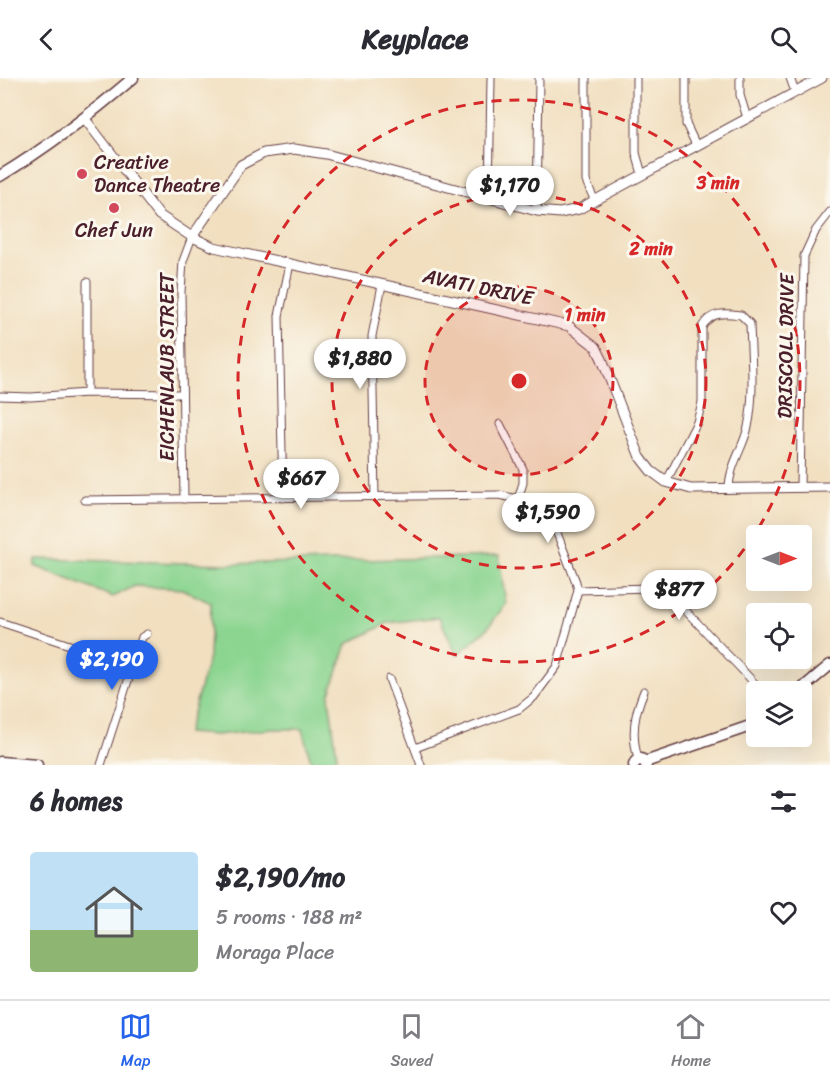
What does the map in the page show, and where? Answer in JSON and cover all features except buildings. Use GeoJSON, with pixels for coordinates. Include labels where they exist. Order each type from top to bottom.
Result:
{"type":"FeatureCollection","features":[{"type":"Feature","properties":{"kind":"main road"},"geometry":{"type":"LineString","coordinates":[[0,176],[85,119],[133,78]]}},
{"type":"Feature","properties":{"kind":"main road"},"geometry":{"type":"LineString","coordinates":[[811,681],[830,665]]}},
{"type":"Feature","properties":{"kind":"main road"},"geometry":{"type":"LineString","coordinates":[[641,763],[746,727]]}},
{"type":"Feature","properties":{"kind":"main road"},"geometry":{"type":"LineString","coordinates":[[0,762],[37,765]]}},
{"type":"Feature","properties":{"kind":"street"},"geometry":{"type":"LineString","coordinates":[[489,197],[491,78]]}},
{"type":"Feature","properties":{"kind":"street"},"geometry":{"type":"LineString","coordinates":[[537,211],[539,78]]}},
{"type":"Feature","properties":{"kind":"street"},"geometry":{"type":"LineString","coordinates":[[586,78],[586,181],[594,199]]}},
{"type":"Feature","properties":{"kind":"street"},"geometry":{"type":"LineString","coordinates":[[636,78],[636,153],[642,174]]}},
{"type":"Feature","properties":{"kind":"street"},"geometry":{"type":"LineString","coordinates":[[686,78],[686,124],[696,145]]}},
{"type":"Feature","properties":{"kind":"street"},"geometry":{"type":"LineString","coordinates":[[740,78],[740,95],[747,118]]}},
{"type":"Feature","properties":{"kind":"street"},"geometry":{"type":"LineString","coordinates":[[790,78],[795,92]]}},
{"type":"Feature","properties":{"kind":"street"},"geometry":{"type":"LineString","coordinates":[[192,237],[241,165],[264,153],[294,149],[326,154],[537,211],[560,213],[579,208],[822,78]]}},
{"type":"Feature","properties":{"kind":"street","name":"AVATI DRIVE"},"geometry":{"type":"LineString","coordinates":[[85,119],[159,215],[192,237],[214,247],[560,323],[585,337],[596,347],[602,359],[640,457],[651,471],[666,482],[691,489],[830,487]]}},
{"type":"Feature","properties":{"kind":"street","name":"DRISCOLL DRIVE"},"geometry":{"type":"LineString","coordinates":[[800,488],[804,256],[816,230],[830,212]]}},
{"type":"Feature","properties":{"kind":"street","name":"EICHENLAUB STREET"},"geometry":{"type":"LineString","coordinates":[[184,499],[180,292],[183,261],[192,237]]}},
{"type":"Feature","properties":{"kind":"street"},"geometry":{"type":"LineString","coordinates":[[283,498],[279,316],[290,264]]}},
{"type":"Feature","properties":{"kind":"street"},"geometry":{"type":"LineString","coordinates":[[87,282],[87,393]]}},
{"type":"Feature","properties":{"kind":"street"},"geometry":{"type":"LineString","coordinates":[[375,498],[372,336],[382,285]]}},
{"type":"Feature","properties":{"kind":"street"},"geometry":{"type":"LineString","coordinates":[[666,482],[697,422],[702,402],[702,327],[705,321],[718,313],[726,313],[741,315],[750,324],[752,394],[747,428],[733,463],[729,489]]}},
{"type":"Feature","properties":{"kind":"street"},"geometry":{"type":"LineString","coordinates":[[0,396],[31,397],[87,393],[182,394]]}},
{"type":"Feature","properties":{"kind":"street"},"geometry":{"type":"LineString","coordinates":[[500,424],[523,469],[523,483],[518,499]]}},
{"type":"Feature","properties":{"kind":"street"},"geometry":{"type":"LineString","coordinates":[[85,500],[499,495],[518,499],[539,509],[555,528],[578,590],[557,666],[534,697],[519,709],[415,748]]}},
{"type":"Feature","properties":{"kind":"street"},"geometry":{"type":"LineString","coordinates":[[578,590],[651,588],[666,590],[753,681]]}},
{"type":"Feature","properties":{"kind":"street"},"geometry":{"type":"LineString","coordinates":[[0,622],[133,666]]}},
{"type":"Feature","properties":{"kind":"street"},"geometry":{"type":"LineString","coordinates":[[101,765],[142,637],[147,634]]}},
{"type":"Feature","properties":{"kind":"street"},"geometry":{"type":"LineString","coordinates":[[389,679],[421,765]]}},
{"type":"Feature","properties":{"kind":"street"},"geometry":{"type":"LineString","coordinates":[[641,763],[634,744],[633,727],[635,711],[644,691]]}},
{"type":"Feature","properties":{"kind":"green space"},"geometry":{"type":"Polygon","coordinates":[[[499,556],[506,604],[486,630],[457,655],[439,617],[388,623],[347,644],[329,696],[337,757],[326,765],[312,765],[302,729],[272,729],[216,735],[187,733],[209,657],[211,603],[182,589],[135,586],[113,597],[35,566],[36,559],[227,564],[499,556]]]}},
{"type":"Feature","properties":{"kind":"place","name":"Creative Dance Theatre"},"geometry":{"type":"Point","coordinates":[82,174]}},
{"type":"Feature","properties":{"kind":"place","name":"Chef Jun"},"geometry":{"type":"Point","coordinates":[114,208]}}]}
